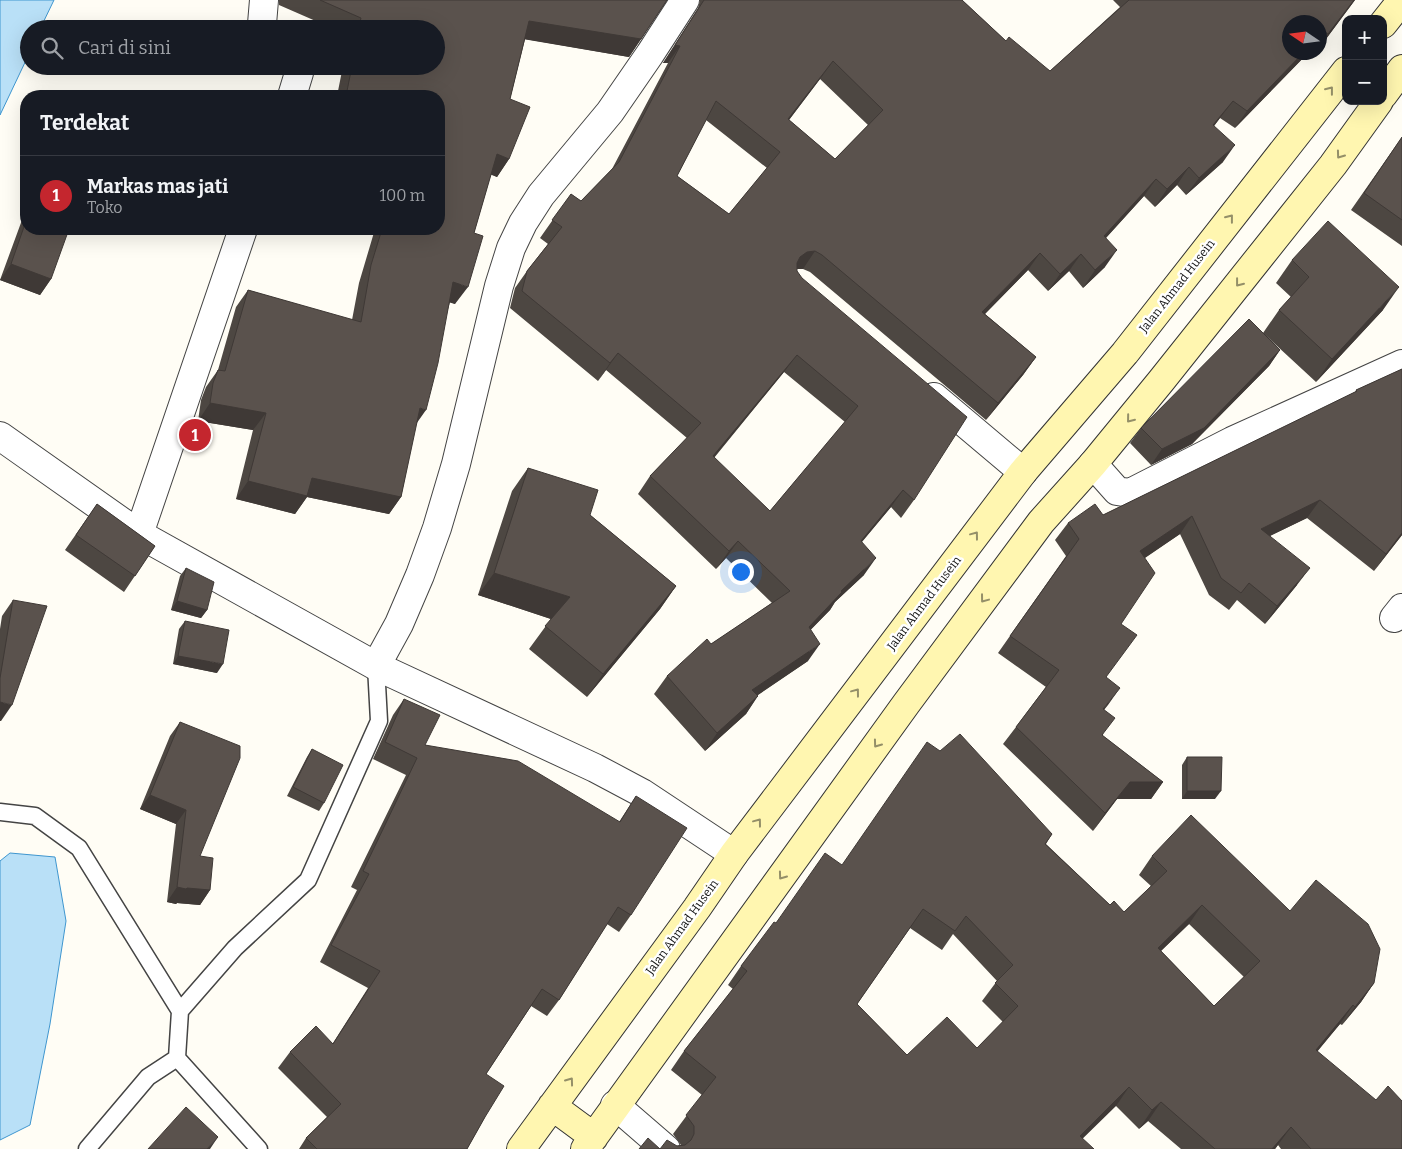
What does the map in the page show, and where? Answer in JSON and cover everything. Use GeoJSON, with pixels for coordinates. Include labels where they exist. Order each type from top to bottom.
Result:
{"type":"FeatureCollection","features":[{"type":"Feature","properties":{"kind":"main road"},"geometry":{"type":"LineString","coordinates":[[1387,19],[1402,0]]}},
{"type":"Feature","properties":{"kind":"main road"},"geometry":{"type":"LineString","coordinates":[[1387,90],[1402,69]]}},
{"type":"Feature","properties":{"kind":"main road","name":"Jalan Ahmad Husein"},"geometry":{"type":"LineString","coordinates":[[521,1149],[734,854],[1023,472],[1125,353],[1342,76]]}},
{"type":"Feature","properties":{"kind":"main road"},"geometry":{"type":"LineString","coordinates":[[552,1106],[589,1143],[906,704],[1041,522],[1093,464],[1332,165],[1376,105]]}},
{"type":"Feature","properties":{"kind":"street"},"geometry":{"type":"LineString","coordinates":[[262,20],[264,0]]}},
{"type":"Feature","properties":{"kind":"street"},"geometry":{"type":"LineString","coordinates":[[376,666],[399,624],[438,528],[456,464],[499,286],[511,248],[541,195],[610,112],[685,0]]}},
{"type":"Feature","properties":{"kind":"street"},"geometry":{"type":"LineString","coordinates":[[294,90],[298,75]]}},
{"type":"Feature","properties":{"kind":"street"},"geometry":{"type":"LineString","coordinates":[[140,534],[241,235]]}},
{"type":"Feature","properties":{"kind":"street"},"geometry":{"type":"LineString","coordinates":[[1093,464],[1117,491],[1130,493],[1232,441],[1402,364]]}},
{"type":"Feature","properties":{"kind":"street"},"geometry":{"type":"LineString","coordinates":[[912,378],[1023,472]]}},
{"type":"Feature","properties":{"kind":"street"},"geometry":{"type":"LineString","coordinates":[[0,436],[140,534],[376,666],[642,793],[734,854]]}},
{"type":"Feature","properties":{"kind":"street"},"geometry":{"type":"LineString","coordinates":[[615,1105],[666,1149]]}},
{"type":"Feature","properties":{"kind":"lane"},"geometry":{"type":"LineString","coordinates":[[180,1011],[235,948],[308,880],[379,721],[376,666]]}},
{"type":"Feature","properties":{"kind":"lane"},"geometry":{"type":"LineString","coordinates":[[0,812],[35,816],[79,848],[180,1011],[177,1058],[259,1149]]}},
{"type":"Feature","properties":{"kind":"lane"},"geometry":{"type":"LineString","coordinates":[[87,1149],[148,1077],[177,1058]]}},
{"type":"Feature","properties":{"kind":"water"},"geometry":{"type":"Polygon","coordinates":[[[0,0],[54,0],[44,20],[20,20],[20,73],[0,115],[0,0]]]}},
{"type":"Feature","properties":{"kind":"water"},"geometry":{"type":"Polygon","coordinates":[[[10,853],[55,857],[66,921],[50,1024],[30,1125],[0,1140],[0,861],[10,853]]]}},
{"type":"Feature","properties":{"kind":"building"},"geometry":{"type":"Polygon","coordinates":[[[320,0],[667,0],[641,39],[529,21],[510,99],[530,107],[509,159],[497,154],[474,233],[483,236],[468,287],[453,282],[438,363],[426,410],[420,408],[401,497],[312,478],[307,496],[248,481],[266,413],[210,403],[213,383],[218,370],[225,371],[248,290],[361,322],[371,265],[380,235],[445,235],[445,90],[347,90],[350,75],[445,75],[445,20],[360,20],[361,18],[320,0]]]}},
{"type":"Feature","properties":{"kind":"building"},"geometry":{"type":"Polygon","coordinates":[[[704,0],[962,0],[1006,41],[1009,37],[1050,71],[1129,0],[1354,0],[1328,34],[1327,15],[1282,15],[1282,60],[1296,60],[1247,111],[1233,101],[1213,125],[1235,145],[1199,178],[1189,167],[1167,189],[1156,179],[1104,236],[1117,250],[1095,270],[1081,254],[1060,274],[1040,253],[982,312],[1036,357],[998,403],[822,255],[815,251],[807,252],[800,257],[797,263],[797,271],[802,278],[967,417],[914,500],[903,490],[861,541],[876,558],[841,591],[809,627],[820,644],[752,690],[758,696],[717,733],[667,676],[707,639],[711,644],[790,591],[738,541],[729,551],[650,476],[701,423],[618,353],[610,363],[522,291],[527,271],[562,227],[552,220],[571,194],[581,201],[619,162],[680,46],[675,45],[704,0]],[[833,61],[788,119],[835,159],[883,110],[833,61]],[[716,101],[677,176],[729,214],[780,152],[716,101]],[[797,355],[713,456],[770,511],[858,406],[797,355]]]}},
{"type":"Feature","properties":{"kind":"building"},"geometry":{"type":"Polygon","coordinates":[[[1402,137],[1402,220],[1364,193],[1402,137]]]}},
{"type":"Feature","properties":{"kind":"building"},"geometry":{"type":"Polygon","coordinates":[[[1328,221],[1399,287],[1332,359],[1279,310],[1309,277],[1292,260],[1328,221]]]}},
{"type":"Feature","properties":{"kind":"building"},"geometry":{"type":"Polygon","coordinates":[[[21,235],[67,235],[51,279],[11,264],[21,235]]]}},
{"type":"Feature","properties":{"kind":"building"},"geometry":{"type":"Polygon","coordinates":[[[1249,319],[1280,350],[1204,428],[1162,449],[1141,428],[1249,319]]]}},
{"type":"Feature","properties":{"kind":"building"},"geometry":{"type":"Polygon","coordinates":[[[1402,369],[1402,533],[1386,554],[1320,500],[1261,529],[1310,568],[1277,606],[1249,583],[1241,593],[1221,578],[1192,516],[1140,551],[1155,573],[1121,624],[1137,635],[1106,677],[1120,688],[1103,709],[1115,718],[1102,735],[1163,782],[1130,782],[1105,813],[1016,727],[1059,670],[1010,636],[1079,539],[1068,523],[1095,504],[1103,515],[1402,369]]]}},
{"type":"Feature","properties":{"kind":"building"},"geometry":{"type":"Polygon","coordinates":[[[528,468],[598,490],[590,515],[676,586],[603,674],[545,626],[570,597],[494,573],[528,468]]]}},
{"type":"Feature","properties":{"kind":"building"},"geometry":{"type":"Polygon","coordinates":[[[97,504],[155,546],[135,576],[76,535],[97,504]]]}},
{"type":"Feature","properties":{"kind":"building"},"geometry":{"type":"Polygon","coordinates":[[[186,568],[214,582],[207,610],[177,601],[186,568]]]}},
{"type":"Feature","properties":{"kind":"building"},"geometry":{"type":"Polygon","coordinates":[[[13,600],[47,606],[12,705],[0,702],[0,678],[13,600]]]}},
{"type":"Feature","properties":{"kind":"building"},"geometry":{"type":"Polygon","coordinates":[[[185,621],[229,630],[223,664],[178,656],[185,621]]]}},
{"type":"Feature","properties":{"kind":"building"},"geometry":{"type":"Polygon","coordinates":[[[404,699],[440,715],[425,745],[518,761],[620,822],[636,796],[687,828],[631,915],[618,907],[559,1000],[542,989],[486,1074],[504,1086],[467,1149],[317,1149],[306,1138],[341,1104],[290,1052],[316,1026],[333,1044],[380,971],[331,945],[369,874],[363,871],[417,758],[385,742],[404,699]]]}},
{"type":"Feature","properties":{"kind":"building"},"geometry":{"type":"Polygon","coordinates":[[[180,722],[240,746],[240,758],[200,856],[213,858],[210,890],[177,887],[186,810],[150,795],[180,722]]]}},
{"type":"Feature","properties":{"kind":"building"},"geometry":{"type":"Polygon","coordinates":[[[960,734],[1052,834],[1045,844],[1110,905],[1114,901],[1124,912],[1167,871],[1152,856],[1191,815],[1290,911],[1316,880],[1368,924],[1380,949],[1374,983],[1316,1050],[1376,1100],[1388,1086],[1402,1101],[1402,1149],[1311,1149],[1291,1127],[1272,1149],[1215,1149],[1161,1102],[1152,1110],[1129,1087],[1080,1136],[1094,1149],[660,1149],[667,1140],[677,1146],[685,1145],[691,1140],[694,1134],[694,1126],[686,1115],[716,1077],[684,1051],[747,971],[741,966],[774,922],[776,923],[825,853],[842,865],[927,742],[940,751],[960,734]],[[1202,905],[1158,948],[1214,1006],[1260,961],[1202,905]],[[923,909],[857,1004],[907,1055],[947,1017],[977,1048],[1018,1006],[995,983],[1013,965],[966,916],[955,931],[923,909]]]}},
{"type":"Feature","properties":{"kind":"building"},"geometry":{"type":"Polygon","coordinates":[[[312,749],[343,765],[324,803],[293,787],[312,749]]]}},
{"type":"Feature","properties":{"kind":"building"},"geometry":{"type":"Polygon","coordinates":[[[1187,757],[1222,757],[1221,791],[1187,791],[1187,757]]]}},
{"type":"Feature","properties":{"kind":"building"},"geometry":{"type":"Polygon","coordinates":[[[186,1107],[218,1137],[207,1149],[148,1149],[186,1107]]]}},
{"type":"Feature","properties":{"kind":"building"},"geometry":{"type":"Polygon","coordinates":[[[648,1138],[660,1149],[639,1149],[648,1138]]]}},
{"type":"Feature","properties":{"kind":"place","name":"Markas mas jati"},"geometry":{"type":"Point","coordinates":[195,435]}}]}
